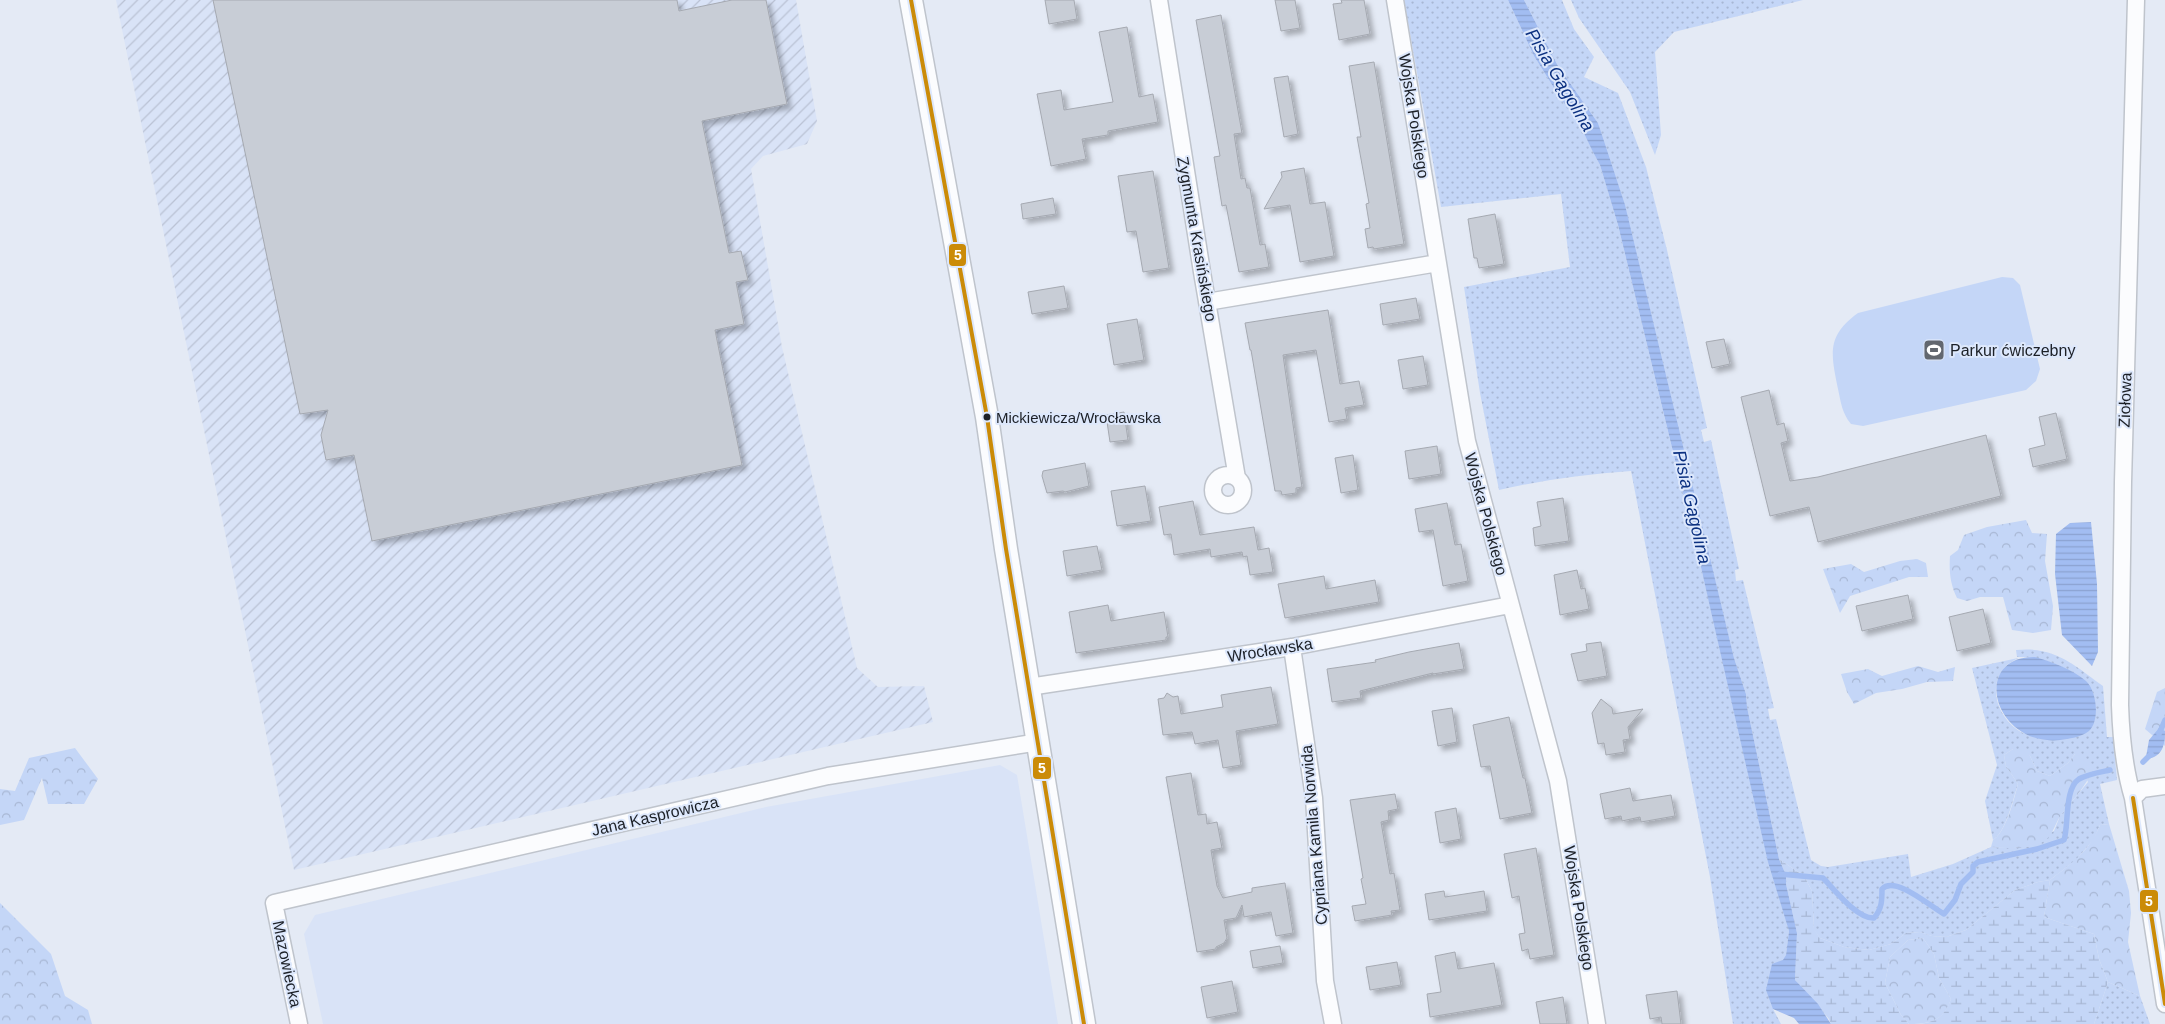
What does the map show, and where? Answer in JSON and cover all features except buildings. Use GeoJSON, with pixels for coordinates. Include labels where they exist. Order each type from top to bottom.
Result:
{"type":"FeatureCollection","features":[{"type":"Feature","properties":{"kind":"street"},"geometry":{"type":"LineString","coordinates":[[911,0],[987,417],[1006,549],[1084,1024]]}},
{"type":"Feature","properties":{"kind":"street","name":"Zygmunta Krasińskiego"},"geometry":{"type":"LineString","coordinates":[[1159,0],[1237,478]]}},
{"type":"Feature","properties":{"kind":"street","name":"Wojska Polskiego"},"geometry":{"type":"LineString","coordinates":[[1395,0],[1467,441],[1558,780],[1598,1024]]}},
{"type":"Feature","properties":{"kind":"street","name":"Ziołowa"},"geometry":{"type":"LineString","coordinates":[[2136,0],[2123,482],[2120,730],[2127,778],[2133,798],[2165,1004]]}},
{"type":"Feature","properties":{"kind":"street"},"geometry":{"type":"LineString","coordinates":[[1208,302],[1438,263]]}},
{"type":"Feature","properties":{"kind":"street","name":"Wrocławska"},"geometry":{"type":"LineString","coordinates":[[1029,686],[1292,647],[1510,605]]}},
{"type":"Feature","properties":{"kind":"street","name":"Cypriana Kamila Norwida"},"geometry":{"type":"LineString","coordinates":[[1292,647],[1314,798],[1326,981],[1333,1024]]}},
{"type":"Feature","properties":{"kind":"street","name":"Jana Kasprowicza"},"geometry":{"type":"LineString","coordinates":[[274,904],[828,776],[1039,742]]}},
{"type":"Feature","properties":{"kind":"street"},"geometry":{"type":"LineString","coordinates":[[2133,798],[2142,789],[2165,786]]}},
{"type":"Feature","properties":{"kind":"street","name":"Mazowiecka"},"geometry":{"type":"LineString","coordinates":[[274,904],[299,1024]]}},
{"type":"Feature","properties":{"kind":"shaded area"},"geometry":{"type":"Polygon","coordinates":[[[116,0],[796,0],[817,121],[807,144],[763,156],[751,169],[782,347],[857,668],[878,687],[924,686],[933,722],[294,870],[116,0]]]}},
{"type":"Feature","properties":{"kind":"shaded area"},"geometry":{"type":"Polygon","coordinates":[[[1000,765],[1017,775],[1058,1024],[323,1024],[304,934],[315,915],[766,807],[1000,765]]]}},
{"type":"Feature","properties":{"kind":"green space"},"geometry":{"type":"Polygon","coordinates":[[[1404,0],[1508,0],[1534,56],[1580,125],[1600,165],[1618,225],[1789,931],[1786,955],[1773,1009],[1781,1024],[1733,1024],[1710,877],[1631,471],[1564,478],[1499,490],[1480,393],[1464,287],[1570,267],[1561,194],[1441,207],[1404,0]]]}},
{"type":"Feature","properties":{"kind":"green space"},"geometry":{"type":"Polygon","coordinates":[[[1524,0],[1562,0],[1574,29],[1594,57],[1584,77],[1618,93],[1646,167],[1667,250],[1707,428],[1701,430],[1704,442],[1711,440],[1739,569],[1735,570],[1736,581],[1743,580],[1774,708],[1768,709],[1770,720],[1776,719],[1811,860],[1821,866],[1828,867],[1908,854],[1911,877],[1953,864],[1991,847],[2017,848],[2054,831],[2060,816],[2088,782],[2075,754],[2068,763],[2050,776],[2037,771],[2030,756],[2013,749],[2004,755],[2006,766],[2018,784],[2002,830],[1993,840],[1985,801],[1997,765],[1972,668],[2018,658],[2006,666],[1999,676],[1996,685],[1998,704],[2002,713],[2015,728],[2027,735],[2045,739],[2058,740],[2073,672],[2046,661],[2017,657],[2016,650],[2042,651],[2053,654],[2073,664],[2103,686],[2107,737],[2113,737],[2117,780],[2100,784],[2109,824],[2100,825],[2094,839],[2076,860],[2050,880],[2015,890],[1966,930],[1946,937],[1932,936],[1920,932],[1906,933],[1891,944],[1869,950],[1844,947],[1820,938],[1814,930],[1812,891],[1804,876],[1779,859],[1747,707],[1746,694],[1734,658],[1669,394],[1598,123],[1558,66],[1524,0]]]}},
{"type":"Feature","properties":{"kind":"green space"},"geometry":{"type":"Polygon","coordinates":[[[1571,0],[1803,0],[1674,32],[1655,52],[1661,135],[1655,155],[1630,92],[1579,18],[1571,0]]]}},
{"type":"Feature","properties":{"kind":"green space","name":"Parkur ćwiczebny"},"geometry":{"type":"Polygon","coordinates":[[[2002,277],[2013,278],[2020,285],[2040,369],[2036,381],[2026,390],[1863,426],[1851,424],[1841,403],[1833,356],[1833,346],[1836,338],[1848,321],[1858,313],[2002,277]]]}},
{"type":"Feature","properties":{"kind":"green space"},"geometry":{"type":"Polygon","coordinates":[[[2026,520],[2032,533],[2047,534],[2045,561],[2053,606],[2051,630],[2033,633],[2012,630],[2003,597],[1980,597],[1967,601],[1957,598],[1951,583],[1950,572],[1950,556],[1958,550],[1964,535],[1987,527],[2026,520]]]}},
{"type":"Feature","properties":{"kind":"green space"},"geometry":{"type":"Polygon","coordinates":[[[1917,559],[1926,563],[1928,577],[1909,577],[1850,596],[1840,613],[1823,569],[1851,564],[1864,572],[1900,561],[1917,559]]]}},
{"type":"Feature","properties":{"kind":"green space"},"geometry":{"type":"Polygon","coordinates":[[[1918,666],[1938,672],[1955,667],[1953,681],[1927,682],[1902,689],[1876,693],[1854,704],[1847,692],[1841,674],[1868,669],[1882,676],[1918,666]]]}},
{"type":"Feature","properties":{"kind":"green space"},"geometry":{"type":"Polygon","coordinates":[[[2165,688],[2165,746],[2145,729],[2157,692],[2165,688]]]}},
{"type":"Feature","properties":{"kind":"green space"},"geometry":{"type":"Polygon","coordinates":[[[75,748],[98,779],[84,804],[48,804],[42,778],[24,820],[0,825],[0,789],[15,791],[29,758],[75,748]]]}},
{"type":"Feature","properties":{"kind":"green space"},"geometry":{"type":"Polygon","coordinates":[[[2013,749],[2023,749],[2030,756],[2037,771],[2050,776],[2068,763],[2075,754],[2085,757],[2094,768],[2083,787],[2061,815],[2051,834],[2045,840],[2023,848],[1991,847],[1993,840],[1998,836],[2006,823],[2018,784],[2006,766],[2004,755],[2013,749]]]}},
{"type":"Feature","properties":{"kind":"green space"},"geometry":{"type":"Polygon","coordinates":[[[2109,824],[2129,891],[2131,913],[2128,942],[2140,996],[2108,982],[2099,959],[2094,934],[2044,917],[2050,880],[2085,850],[2091,843],[2100,825],[2109,824]]]}},
{"type":"Feature","properties":{"kind":"green space"},"geometry":{"type":"Polygon","coordinates":[[[1779,859],[1804,876],[1812,891],[1814,929],[1820,938],[1844,947],[1869,950],[1891,944],[1906,933],[1920,932],[1932,936],[1946,937],[1966,930],[2015,890],[2050,880],[2044,917],[2094,934],[2099,959],[2108,982],[2094,1024],[1919,1024],[1935,1020],[1943,1014],[1951,999],[1939,978],[1934,954],[1923,938],[1908,940],[1890,957],[1885,983],[1901,1015],[1909,1024],[1831,1024],[1829,1019],[1795,980],[1797,933],[1786,884],[1786,875],[1779,859]]]}},
{"type":"Feature","properties":{"kind":"green space"},"geometry":{"type":"Polygon","coordinates":[[[0,903],[51,954],[65,996],[88,1010],[92,1024],[0,1024],[0,903]]]}},
{"type":"Feature","properties":{"kind":"green space"},"geometry":{"type":"Polygon","coordinates":[[[1923,938],[1934,954],[1939,978],[1951,999],[1944,1012],[1935,1020],[1909,1024],[1901,1015],[1885,983],[1890,957],[1908,940],[1923,938]]]}},
{"type":"Feature","properties":{"kind":"green space"},"geometry":{"type":"Polygon","coordinates":[[[2108,982],[2140,996],[2150,1024],[2094,1024],[2108,982]]]}},
{"type":"Feature","properties":{"kind":"water","name":"Pisia Gągolina"},"geometry":{"type":"Polygon","coordinates":[[[1508,0],[1524,0],[1558,66],[1598,123],[1625,205],[1734,658],[1746,694],[1747,707],[1779,859],[1786,875],[1786,884],[1797,933],[1795,980],[1818,1004],[1831,1024],[1799,1024],[1794,1018],[1773,1009],[1766,990],[1772,964],[1783,960],[1786,955],[1789,931],[1768,862],[1700,563],[1618,225],[1600,165],[1580,125],[1534,56],[1508,0]]]}},
{"type":"Feature","properties":{"kind":"water"},"geometry":{"type":"Polygon","coordinates":[[[2091,522],[2097,584],[2098,652],[2092,666],[2062,635],[2055,574],[2056,534],[2070,523],[2091,522]]]}},
{"type":"Feature","properties":{"kind":"water"},"geometry":{"type":"Polygon","coordinates":[[[2035,657],[2068,669],[2081,677],[2090,686],[2095,699],[2096,713],[2095,720],[2089,731],[2083,735],[2060,740],[2037,738],[2019,730],[2006,717],[1998,701],[1997,685],[2002,671],[2015,661],[2035,657]]]}},
{"type":"Feature","properties":{"kind":"water"},"geometry":{"type":"Polygon","coordinates":[[[2159,728],[2165,731],[2162,749],[2157,756],[2147,759],[2149,740],[2159,728]]]}},
{"type":"Feature","properties":{"kind":"waterway"},"geometry":{"type":"LineString","coordinates":[[2159,734],[2165,720]]}},
{"type":"Feature","properties":{"kind":"waterway"},"geometry":{"type":"LineString","coordinates":[[2143,762],[2151,754]]}},
{"type":"Feature","properties":{"kind":"waterway"},"geometry":{"type":"LineString","coordinates":[[1780,874],[1823,878],[1853,909],[1867,917],[1874,918],[1877,915],[1881,904],[1882,889],[1888,886],[1904,889],[1944,914],[1955,900],[1961,884],[1973,872],[1973,866],[1978,862],[2037,849],[2064,840],[2069,799],[2074,784],[2086,776],[2110,770]]}},
{"type":"Feature","properties":{"kind":"transit line","name":"5"},"geometry":{"type":"LineString","coordinates":[[911,0],[987,417],[1006,549],[1084,1024]]}},
{"type":"Feature","properties":{"kind":"transit line","name":"5"},"geometry":{"type":"LineString","coordinates":[[2133,798],[2165,1004]]}},
{"type":"Feature","properties":{"kind":"place","name":"Parkur ćwiczebny"},"geometry":{"type":"Point","coordinates":[1934,350]}},
{"type":"Feature","properties":{"kind":"place","name":"Mickiewicza/Wrocławska"},"geometry":{"type":"Point","coordinates":[987,417]}}]}
